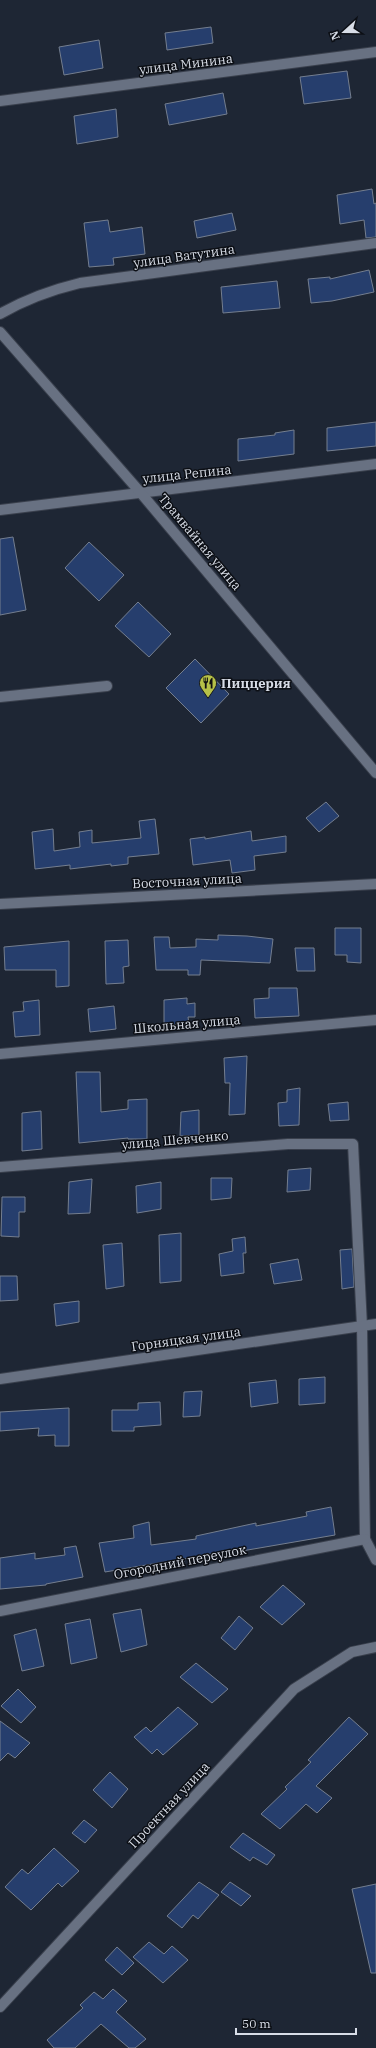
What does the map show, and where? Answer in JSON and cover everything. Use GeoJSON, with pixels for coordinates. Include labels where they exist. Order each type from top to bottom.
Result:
{"type":"FeatureCollection","features":[{"type":"Feature","properties":{"kind":"street","name":"улица Минина"},"geometry":{"type":"LineString","coordinates":[[0,101],[376,52]]}},
{"type":"Feature","properties":{"kind":"street","name":"улица Ватутина"},"geometry":{"type":"LineString","coordinates":[[0,314],[21,302],[48,291],[80,283],[376,243]]}},
{"type":"Feature","properties":{"kind":"street","name":"Трамвайная улица"},"geometry":{"type":"LineString","coordinates":[[0,332],[140,492],[376,772]]}},
{"type":"Feature","properties":{"kind":"street","name":"улица Репина"},"geometry":{"type":"LineString","coordinates":[[0,510],[376,464]]}},
{"type":"Feature","properties":{"kind":"street"},"geometry":{"type":"LineString","coordinates":[[0,697],[107,686]]}},
{"type":"Feature","properties":{"kind":"street","name":"Восточная улица"},"geometry":{"type":"LineString","coordinates":[[0,904],[376,884]]}},
{"type":"Feature","properties":{"kind":"street","name":"Школьная улица"},"geometry":{"type":"LineString","coordinates":[[0,1054],[376,1020]]}},
{"type":"Feature","properties":{"kind":"street","name":"улица Шевченко"},"geometry":{"type":"LineString","coordinates":[[0,1167],[288,1144],[353,1144],[362,1326]]}},
{"type":"Feature","properties":{"kind":"street","name":"Горняцкая улица"},"geometry":{"type":"LineString","coordinates":[[0,1379],[376,1324]]}},
{"type":"Feature","properties":{"kind":"street"},"geometry":{"type":"LineString","coordinates":[[362,1326],[365,1539],[376,1560]]}},
{"type":"Feature","properties":{"kind":"street","name":"Огородний переулок"},"geometry":{"type":"LineString","coordinates":[[0,1611],[365,1539]]}},
{"type":"Feature","properties":{"kind":"street","name":"Проектная улица"},"geometry":{"type":"LineString","coordinates":[[0,2006],[294,1689],[352,1652],[376,1647]]}},
{"type":"Feature","properties":{"kind":"building"},"geometry":{"type":"Polygon","coordinates":[[[211,27],[213,43],[167,50],[165,33],[211,27]]]}},
{"type":"Feature","properties":{"kind":"building"},"geometry":{"type":"Polygon","coordinates":[[[99,40],[103,68],[64,75],[59,47],[99,40]]]}},
{"type":"Feature","properties":{"kind":"building"},"geometry":{"type":"Polygon","coordinates":[[[347,71],[351,98],[304,104],[300,77],[347,71]]]}},
{"type":"Feature","properties":{"kind":"building"},"geometry":{"type":"Polygon","coordinates":[[[223,93],[227,114],[169,125],[165,104],[223,93]]]}},
{"type":"Feature","properties":{"kind":"building"},"geometry":{"type":"Polygon","coordinates":[[[116,109],[118,137],[77,144],[74,116],[116,109]]]}},
{"type":"Feature","properties":{"kind":"building"},"geometry":{"type":"Polygon","coordinates":[[[372,189],[374,204],[376,203],[376,237],[366,238],[364,220],[340,224],[337,195],[372,189]]]}},
{"type":"Feature","properties":{"kind":"building"},"geometry":{"type":"Polygon","coordinates":[[[232,213],[236,230],[197,238],[194,221],[232,213]]]}},
{"type":"Feature","properties":{"kind":"building"},"geometry":{"type":"Polygon","coordinates":[[[108,220],[110,232],[142,227],[145,254],[113,258],[114,265],[89,267],[84,223],[108,220]]]}},
{"type":"Feature","properties":{"kind":"building"},"geometry":{"type":"Polygon","coordinates":[[[369,270],[374,292],[332,301],[311,303],[308,279],[330,277],[330,279],[369,270]]]}},
{"type":"Feature","properties":{"kind":"building"},"geometry":{"type":"Polygon","coordinates":[[[277,281],[280,308],[223,313],[221,287],[277,281]]]}},
{"type":"Feature","properties":{"kind":"building"},"geometry":{"type":"Polygon","coordinates":[[[376,422],[376,446],[327,451],[327,428],[376,422]]]}},
{"type":"Feature","properties":{"kind":"building"},"geometry":{"type":"Polygon","coordinates":[[[294,430],[294,454],[238,461],[238,439],[275,435],[275,433],[294,430]]]}},
{"type":"Feature","properties":{"kind":"building"},"geometry":{"type":"Polygon","coordinates":[[[13,537],[26,610],[0,615],[0,539],[13,537]]]}},
{"type":"Feature","properties":{"kind":"building"},"geometry":{"type":"Polygon","coordinates":[[[89,542],[124,575],[99,601],[65,568],[89,542]]]}},
{"type":"Feature","properties":{"kind":"building"},"geometry":{"type":"Polygon","coordinates":[[[138,602],[171,634],[149,657],[115,626],[138,602]]]}},
{"type":"Feature","properties":{"kind":"building"},"geometry":{"type":"Polygon","coordinates":[[[195,659],[229,694],[201,723],[166,688],[195,659]]]}},
{"type":"Feature","properties":{"kind":"building"},"geometry":{"type":"Polygon","coordinates":[[[326,802],[339,816],[319,832],[306,818],[326,802]]]}},
{"type":"Feature","properties":{"kind":"building"},"geometry":{"type":"Polygon","coordinates":[[[155,819],[159,854],[128,857],[128,864],[111,866],[111,864],[70,869],[70,865],[35,869],[32,832],[53,829],[54,851],[80,847],[79,832],[92,830],[92,843],[141,838],[139,821],[155,819]]]}},
{"type":"Feature","properties":{"kind":"building"},"geometry":{"type":"Polygon","coordinates":[[[251,831],[252,841],[286,836],[286,852],[254,856],[255,870],[232,873],[230,860],[193,865],[190,839],[205,837],[205,839],[251,831]]]}},
{"type":"Feature","properties":{"kind":"building"},"geometry":{"type":"Polygon","coordinates":[[[335,928],[361,928],[361,963],[347,962],[347,955],[335,955],[335,928]]]}},
{"type":"Feature","properties":{"kind":"building"},"geometry":{"type":"Polygon","coordinates":[[[218,935],[273,939],[270,963],[201,960],[200,975],[188,975],[188,970],[156,970],[154,937],[169,937],[170,948],[196,947],[196,939],[218,940],[218,935]]]}},
{"type":"Feature","properties":{"kind":"building"},"geometry":{"type":"Polygon","coordinates":[[[128,940],[129,966],[123,967],[124,983],[106,984],[105,941],[128,940]]]}},
{"type":"Feature","properties":{"kind":"building"},"geometry":{"type":"Polygon","coordinates":[[[69,941],[69,986],[56,987],[56,970],[5,970],[4,947],[69,941]]]}},
{"type":"Feature","properties":{"kind":"building"},"geometry":{"type":"Polygon","coordinates":[[[295,948],[314,948],[315,971],[297,971],[295,948]]]}},
{"type":"Feature","properties":{"kind":"building"},"geometry":{"type":"Polygon","coordinates":[[[269,988],[297,988],[299,1016],[255,1018],[254,999],[269,998],[269,988]]]}},
{"type":"Feature","properties":{"kind":"building"},"geometry":{"type":"Polygon","coordinates":[[[187,998],[187,1004],[195,1003],[195,1017],[188,1017],[189,1024],[164,1025],[164,1000],[187,998]]]}},
{"type":"Feature","properties":{"kind":"building"},"geometry":{"type":"Polygon","coordinates":[[[39,1000],[40,1035],[15,1037],[13,1012],[24,1011],[23,1002],[39,1000]]]}},
{"type":"Feature","properties":{"kind":"building"},"geometry":{"type":"Polygon","coordinates":[[[114,1006],[116,1029],[90,1032],[88,1009],[114,1006]]]}},
{"type":"Feature","properties":{"kind":"building"},"geometry":{"type":"Polygon","coordinates":[[[247,1056],[245,1114],[229,1115],[230,1083],[225,1083],[224,1058],[247,1056]]]}},
{"type":"Feature","properties":{"kind":"building"},"geometry":{"type":"Polygon","coordinates":[[[76,1072],[100,1072],[101,1112],[128,1109],[128,1100],[147,1099],[147,1139],[128,1138],[79,1143],[76,1072]]]}},
{"type":"Feature","properties":{"kind":"building"},"geometry":{"type":"Polygon","coordinates":[[[300,1088],[299,1125],[279,1126],[278,1103],[287,1102],[287,1090],[300,1088]]]}},
{"type":"Feature","properties":{"kind":"building"},"geometry":{"type":"Polygon","coordinates":[[[348,1102],[349,1120],[330,1121],[328,1104],[348,1102]]]}},
{"type":"Feature","properties":{"kind":"building"},"geometry":{"type":"Polygon","coordinates":[[[199,1110],[199,1135],[180,1136],[181,1112],[199,1110]]]}},
{"type":"Feature","properties":{"kind":"building"},"geometry":{"type":"Polygon","coordinates":[[[41,1111],[42,1149],[22,1151],[22,1113],[41,1111]]]}},
{"type":"Feature","properties":{"kind":"building"},"geometry":{"type":"Polygon","coordinates":[[[311,1168],[310,1190],[287,1192],[288,1170],[311,1168]]]}},
{"type":"Feature","properties":{"kind":"building"},"geometry":{"type":"Polygon","coordinates":[[[211,1178],[232,1178],[231,1198],[211,1200],[211,1178]]]}},
{"type":"Feature","properties":{"kind":"building"},"geometry":{"type":"Polygon","coordinates":[[[92,1179],[90,1213],[68,1214],[69,1182],[92,1179]]]}},
{"type":"Feature","properties":{"kind":"building"},"geometry":{"type":"Polygon","coordinates":[[[161,1182],[161,1209],[137,1213],[136,1186],[161,1182]]]}},
{"type":"Feature","properties":{"kind":"building"},"geometry":{"type":"Polygon","coordinates":[[[2,1197],[25,1197],[25,1212],[19,1212],[19,1237],[1,1236],[2,1197]]]}},
{"type":"Feature","properties":{"kind":"building"},"geometry":{"type":"Polygon","coordinates":[[[181,1233],[181,1281],[160,1283],[159,1235],[181,1233]]]}},
{"type":"Feature","properties":{"kind":"building"},"geometry":{"type":"Polygon","coordinates":[[[245,1237],[246,1253],[243,1253],[244,1273],[221,1276],[219,1254],[233,1251],[232,1239],[245,1237]]]}},
{"type":"Feature","properties":{"kind":"building"},"geometry":{"type":"Polygon","coordinates":[[[122,1243],[124,1286],[106,1289],[103,1245],[122,1243]]]}},
{"type":"Feature","properties":{"kind":"building"},"geometry":{"type":"Polygon","coordinates":[[[352,1249],[354,1287],[342,1289],[340,1250],[352,1249]]]}},
{"type":"Feature","properties":{"kind":"building"},"geometry":{"type":"Polygon","coordinates":[[[298,1259],[302,1280],[274,1284],[270,1264],[298,1259]]]}},
{"type":"Feature","properties":{"kind":"building"},"geometry":{"type":"Polygon","coordinates":[[[0,1276],[17,1276],[18,1300],[0,1301],[0,1276]]]}},
{"type":"Feature","properties":{"kind":"building"},"geometry":{"type":"Polygon","coordinates":[[[79,1301],[79,1322],[56,1326],[54,1304],[79,1301]]]}},
{"type":"Feature","properties":{"kind":"building"},"geometry":{"type":"Polygon","coordinates":[[[325,1377],[325,1403],[299,1405],[299,1379],[325,1377]]]}},
{"type":"Feature","properties":{"kind":"building"},"geometry":{"type":"Polygon","coordinates":[[[276,1380],[278,1403],[251,1407],[249,1383],[276,1380]]]}},
{"type":"Feature","properties":{"kind":"building"},"geometry":{"type":"Polygon","coordinates":[[[202,1391],[200,1416],[183,1417],[184,1392],[202,1391]]]}},
{"type":"Feature","properties":{"kind":"building"},"geometry":{"type":"Polygon","coordinates":[[[160,1402],[161,1425],[134,1427],[134,1431],[112,1431],[112,1410],[138,1410],[138,1403],[160,1402]]]}},
{"type":"Feature","properties":{"kind":"building"},"geometry":{"type":"Polygon","coordinates":[[[69,1408],[69,1446],[55,1446],[55,1435],[38,1436],[39,1428],[0,1431],[0,1412],[69,1408]]]}},
{"type":"Feature","properties":{"kind":"building"},"geometry":{"type":"Polygon","coordinates":[[[331,1507],[335,1535],[236,1552],[236,1549],[184,1559],[184,1562],[164,1565],[164,1562],[105,1572],[99,1543],[134,1538],[133,1526],[149,1522],[151,1545],[196,1539],[196,1536],[256,1523],[256,1526],[307,1516],[306,1512],[331,1507]]]}},
{"type":"Feature","properties":{"kind":"building"},"geometry":{"type":"Polygon","coordinates":[[[76,1546],[83,1577],[46,1585],[0,1589],[0,1558],[35,1553],[35,1559],[65,1555],[64,1548],[76,1546]]]}},
{"type":"Feature","properties":{"kind":"building"},"geometry":{"type":"Polygon","coordinates":[[[283,1585],[305,1604],[282,1625],[260,1607],[283,1585]]]}},
{"type":"Feature","properties":{"kind":"building"},"geometry":{"type":"Polygon","coordinates":[[[141,1609],[147,1645],[121,1652],[113,1614],[141,1609]]]}},
{"type":"Feature","properties":{"kind":"building"},"geometry":{"type":"Polygon","coordinates":[[[239,1616],[253,1628],[235,1650],[221,1638],[239,1616]]]}},
{"type":"Feature","properties":{"kind":"building"},"geometry":{"type":"Polygon","coordinates":[[[90,1619],[97,1658],[71,1664],[65,1624],[90,1619]]]}},
{"type":"Feature","properties":{"kind":"building"},"geometry":{"type":"Polygon","coordinates":[[[36,1629],[44,1666],[22,1671],[14,1635],[36,1629]]]}},
{"type":"Feature","properties":{"kind":"building"},"geometry":{"type":"Polygon","coordinates":[[[196,1663],[228,1689],[212,1703],[180,1677],[196,1663]]]}},
{"type":"Feature","properties":{"kind":"building"},"geometry":{"type":"Polygon","coordinates":[[[18,1689],[36,1707],[21,1723],[1,1706],[18,1689]]]}},
{"type":"Feature","properties":{"kind":"building"},"geometry":{"type":"Polygon","coordinates":[[[178,1707],[198,1724],[163,1755],[157,1749],[152,1754],[134,1737],[146,1727],[151,1732],[178,1707]]]}},
{"type":"Feature","properties":{"kind":"building"},"geometry":{"type":"Polygon","coordinates":[[[349,1717],[368,1734],[316,1786],[332,1798],[317,1813],[306,1804],[280,1829],[261,1814],[287,1789],[285,1787],[311,1762],[308,1760],[349,1717]]]}},
{"type":"Feature","properties":{"kind":"building"},"geometry":{"type":"Polygon","coordinates":[[[0,1721],[30,1743],[15,1758],[8,1753],[0,1761],[0,1721]]]}},
{"type":"Feature","properties":{"kind":"building"},"geometry":{"type":"Polygon","coordinates":[[[110,1772],[128,1789],[112,1808],[93,1790],[110,1772]]]}},
{"type":"Feature","properties":{"kind":"building"},"geometry":{"type":"Polygon","coordinates":[[[84,1820],[97,1830],[85,1843],[72,1833],[84,1820]]]}},
{"type":"Feature","properties":{"kind":"building"},"geometry":{"type":"Polygon","coordinates":[[[243,1833],[275,1855],[267,1865],[253,1857],[250,1861],[230,1847],[243,1833]]]}},
{"type":"Feature","properties":{"kind":"building"},"geometry":{"type":"Polygon","coordinates":[[[54,1848],[79,1871],[62,1887],[58,1883],[31,1910],[5,1887],[22,1869],[28,1874],[54,1848]]]}},
{"type":"Feature","properties":{"kind":"building"},"geometry":{"type":"Polygon","coordinates":[[[199,1882],[219,1895],[198,1919],[193,1915],[182,1928],[167,1916],[199,1882]]]}},
{"type":"Feature","properties":{"kind":"building"},"geometry":{"type":"Polygon","coordinates":[[[230,1882],[251,1896],[241,1906],[221,1892],[230,1882]]]}},
{"type":"Feature","properties":{"kind":"building"},"geometry":{"type":"Polygon","coordinates":[[[376,1884],[376,1973],[371,1973],[352,1889],[376,1884]]]}},
{"type":"Feature","properties":{"kind":"building"},"geometry":{"type":"Polygon","coordinates":[[[149,1942],[164,1954],[172,1946],[188,1960],[163,1983],[133,1957],[149,1942]]]}},
{"type":"Feature","properties":{"kind":"building"},"geometry":{"type":"Polygon","coordinates":[[[117,1947],[134,1963],[122,1975],[105,1960],[117,1947]]]}},
{"type":"Feature","properties":{"kind":"building"},"geometry":{"type":"Polygon","coordinates":[[[113,1989],[127,2001],[116,2012],[146,2039],[135,2048],[129,2048],[101,2024],[75,2048],[54,2048],[47,2040],[83,2008],[80,2005],[94,1992],[103,1999],[113,1989]]]}},
{"type":"Feature","properties":{"kind":"place","name":"Пиццерия"},"geometry":{"type":"Point","coordinates":[208,698]}}]}
